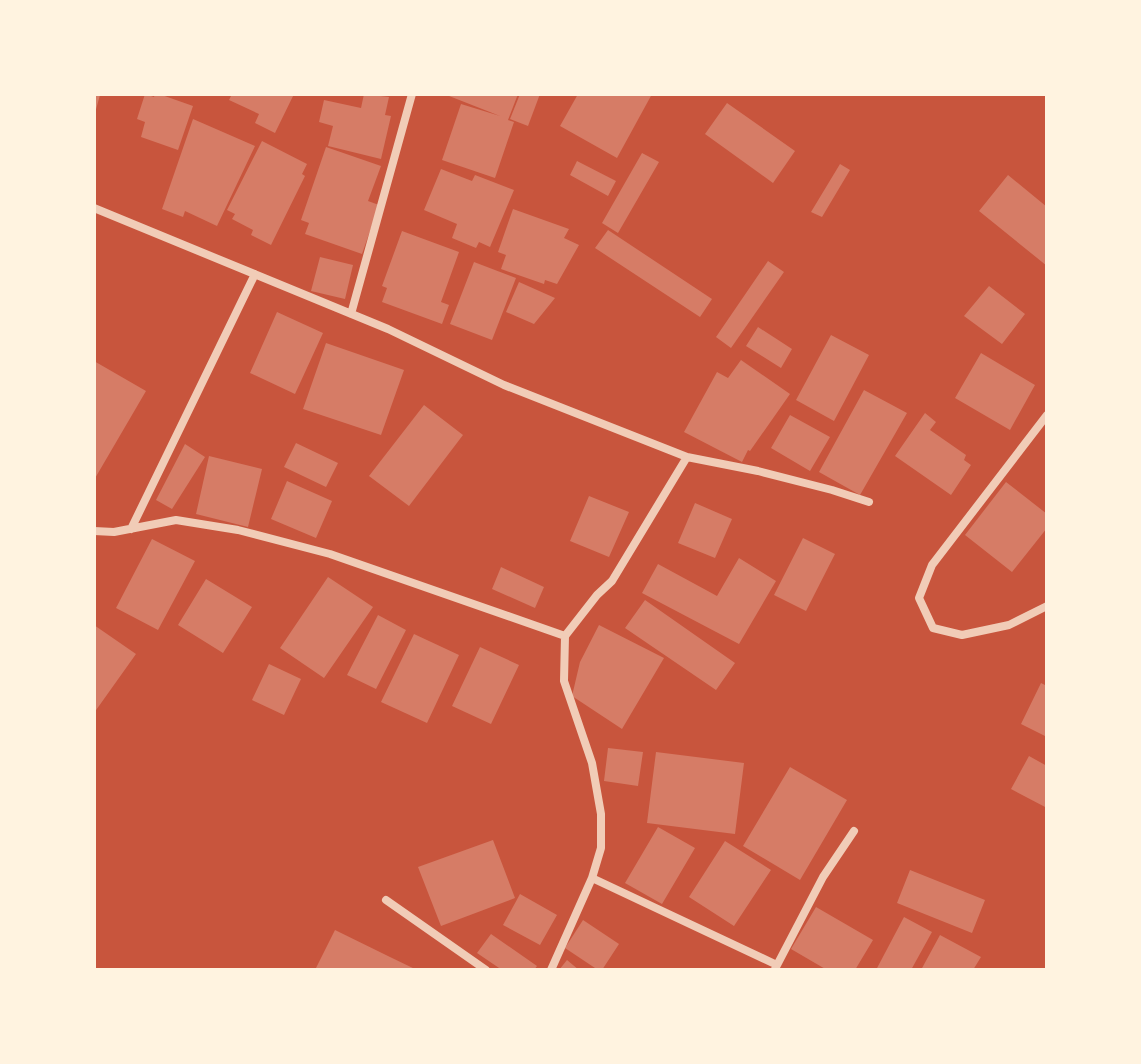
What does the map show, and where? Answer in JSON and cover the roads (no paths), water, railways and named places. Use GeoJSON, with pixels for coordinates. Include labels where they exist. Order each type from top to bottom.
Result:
{"type":"FeatureCollection","features":[{"type":"Feature","properties":{"kind":"street"},"geometry":{"type":"LineString","coordinates":[[351,314],[412,94]]}},
{"type":"Feature","properties":{"kind":"street"},"geometry":{"type":"LineString","coordinates":[[94,208],[388,329],[504,385],[687,457],[758,471],[869,502]]}},
{"type":"Feature","properties":{"kind":"street"},"geometry":{"type":"LineString","coordinates":[[131,529],[255,274]]}},
{"type":"Feature","properties":{"kind":"street"},"geometry":{"type":"LineString","coordinates":[[1047,415],[932,565],[919,598],[933,628],[962,635],[1009,625],[1047,606]]}},
{"type":"Feature","properties":{"kind":"street"},"geometry":{"type":"LineString","coordinates":[[551,970],[592,878],[601,848],[601,814],[592,763],[564,681],[565,636],[612,581],[687,457]]}},
{"type":"Feature","properties":{"kind":"street"},"geometry":{"type":"LineString","coordinates":[[94,531],[114,532],[176,520],[253,534],[330,554],[565,636]]}},
{"type":"Feature","properties":{"kind":"street"},"geometry":{"type":"LineString","coordinates":[[592,878],[776,967],[823,877],[854,831]]}},
{"type":"Feature","properties":{"kind":"street"},"geometry":{"type":"LineString","coordinates":[[386,900],[486,970]]}}]}
